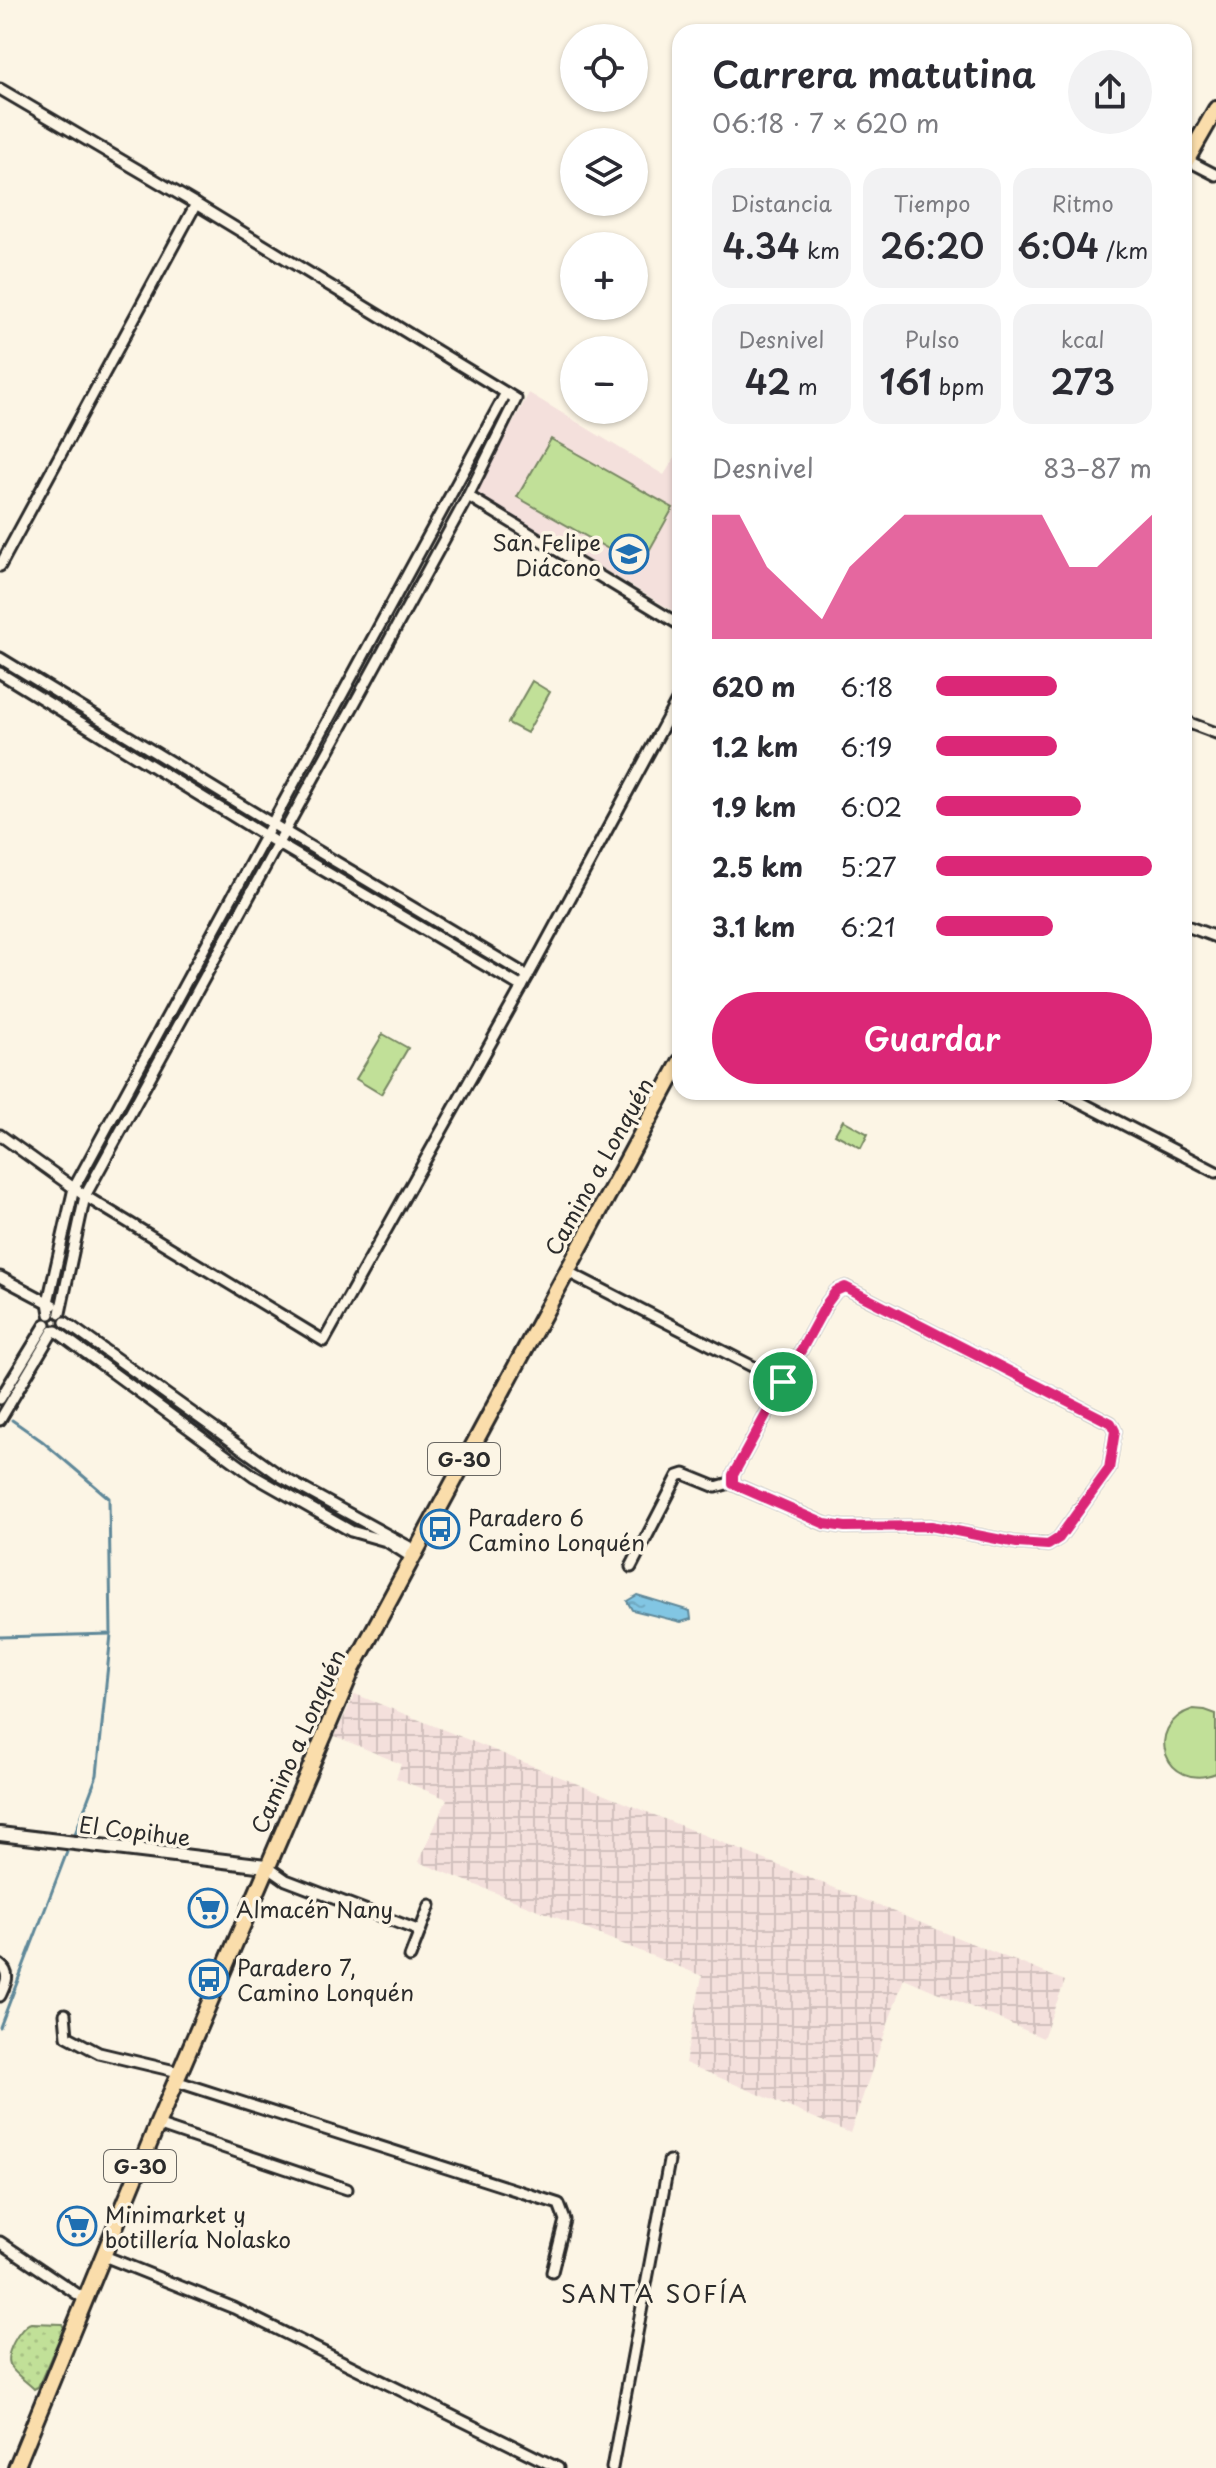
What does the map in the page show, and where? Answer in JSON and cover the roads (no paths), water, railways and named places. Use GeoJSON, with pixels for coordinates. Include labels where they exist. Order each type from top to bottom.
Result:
{"type":"FeatureCollection","features":[{"type":"Feature","properties":{"kind":"main road"},"geometry":{"type":"LineString","coordinates":[[1192,151],[1216,109]]}},
{"type":"Feature","properties":{"kind":"main road","name":"Camino a Lonquén"},"geometry":{"type":"LineString","coordinates":[[16,2468],[177,2076],[353,1668],[672,1077]]}},
{"type":"Feature","properties":{"kind":"main road","name":"El Copihue"},"geometry":{"type":"LineString","coordinates":[[0,1834],[266,1866]]}},
{"type":"Feature","properties":{"kind":"street"},"geometry":{"type":"LineString","coordinates":[[0,89],[516,399],[468,496],[85,1196],[56,1320],[0,1420]]}},
{"type":"Feature","properties":{"kind":"street"},"geometry":{"type":"LineString","coordinates":[[1192,165],[1216,175]]}},
{"type":"Feature","properties":{"kind":"street"},"geometry":{"type":"LineString","coordinates":[[0,566],[196,204]]}},
{"type":"Feature","properties":{"kind":"street"},"geometry":{"type":"LineString","coordinates":[[413,1554],[386,1541],[351,1531],[254,1476],[56,1320],[48,1302],[74,1188],[506,393]]}},
{"type":"Feature","properties":{"kind":"street"},"geometry":{"type":"LineString","coordinates":[[468,496],[672,620]]}},
{"type":"Feature","properties":{"kind":"street"},"geometry":{"type":"LineString","coordinates":[[0,658],[528,976]]}},
{"type":"Feature","properties":{"kind":"street"},"geometry":{"type":"LineString","coordinates":[[0,673],[277,843],[522,987]]}},
{"type":"Feature","properties":{"kind":"street"},"geometry":{"type":"LineString","coordinates":[[0,1135],[85,1196],[324,1341],[522,987],[672,710]]}},
{"type":"Feature","properties":{"kind":"street"},"geometry":{"type":"LineString","coordinates":[[1192,724],[1216,733]]}},
{"type":"Feature","properties":{"kind":"street"},"geometry":{"type":"LineString","coordinates":[[1192,928],[1216,937]]}},
{"type":"Feature","properties":{"kind":"street"},"geometry":{"type":"LineString","coordinates":[[1076,1100],[1216,1172]]}},
{"type":"Feature","properties":{"kind":"street"},"geometry":{"type":"LineString","coordinates":[[566,1271],[783,1382]]}},
{"type":"Feature","properties":{"kind":"street"},"geometry":{"type":"LineString","coordinates":[[0,1277],[48,1302]]}},
{"type":"Feature","properties":{"kind":"street"},"geometry":{"type":"LineString","coordinates":[[845,1287],[1107,1420],[1115,1431],[1112,1460],[1099,1484],[1059,1538],[1048,1545],[1017,1543],[931,1526],[845,1527],[825,1524],[740,1488],[733,1482],[733,1475],[783,1382],[831,1296],[845,1287]]}},
{"type":"Feature","properties":{"kind":"street"},"geometry":{"type":"LineString","coordinates":[[0,1399],[56,1320]]}},
{"type":"Feature","properties":{"kind":"street"},"geometry":{"type":"LineString","coordinates":[[56,1320],[282,1477],[413,1554]]}},
{"type":"Feature","properties":{"kind":"street"},"geometry":{"type":"LineString","coordinates":[[631,1567],[678,1476],[684,1474],[716,1487],[733,1482]]}},
{"type":"Feature","properties":{"kind":"street"},"geometry":{"type":"LineString","coordinates":[[266,1866],[286,1880],[420,1931]]}},
{"type":"Feature","properties":{"kind":"street"},"geometry":{"type":"LineString","coordinates":[[410,1957],[430,1905]]}},
{"type":"Feature","properties":{"kind":"street"},"geometry":{"type":"LineString","coordinates":[[0,1965],[7,1972],[0,1996]]}},
{"type":"Feature","properties":{"kind":"street"},"geometry":{"type":"LineString","coordinates":[[65,2014],[67,2036],[99,2053],[177,2076],[559,2204],[565,2220],[552,2272]]}},
{"type":"Feature","properties":{"kind":"street"},"geometry":{"type":"LineString","coordinates":[[157,2125],[347,2189]]}},
{"type":"Feature","properties":{"kind":"street"},"geometry":{"type":"LineString","coordinates":[[612,2468],[669,2161]]}},
{"type":"Feature","properties":{"kind":"street"},"geometry":{"type":"LineString","coordinates":[[0,2242],[86,2300]]}},
{"type":"Feature","properties":{"kind":"street"},"geometry":{"type":"LineString","coordinates":[[104,2256],[234,2308],[558,2468]]}},
{"type":"Feature","properties":{"kind":"water"},"geometry":{"type":"Polygon","coordinates":[[[637,1595],[690,1611],[691,1619],[681,1622],[632,1610],[627,1601],[637,1595]]]}},
{"type":"Feature","properties":{"kind":"waterway"},"geometry":{"type":"LineString","coordinates":[[12,1420],[42,1441],[109,1498],[111,1634],[97,1775],[75,1834]]}},
{"type":"Feature","properties":{"kind":"waterway"},"geometry":{"type":"LineString","coordinates":[[0,1637],[111,1634]]}},
{"type":"Feature","properties":{"kind":"waterway"},"geometry":{"type":"LineString","coordinates":[[0,2027],[67,1852]]}},
{"type":"Feature","properties":{"kind":"place","name":"San Felipe Diácono"},"geometry":{"type":"Point","coordinates":[629,554]}},
{"type":"Feature","properties":{"kind":"place","name":"Paradero 6 Camino Lonquén"},"geometry":{"type":"Point","coordinates":[440,1529]}},
{"type":"Feature","properties":{"kind":"place","name":"Almacén Nany"},"geometry":{"type":"Point","coordinates":[208,1908]}},
{"type":"Feature","properties":{"kind":"place","name":"Paradero 7, Camino Lonquén"},"geometry":{"type":"Point","coordinates":[209,1979]}},
{"type":"Feature","properties":{"kind":"place","name":"Minimarket y botillería Nolasko"},"geometry":{"type":"Point","coordinates":[77,2226]}},
{"type":"Feature","properties":{"kind":"district","name":"SANTA SOFÍA"},"geometry":{"type":"Point","coordinates":[655,2293]}}]}
